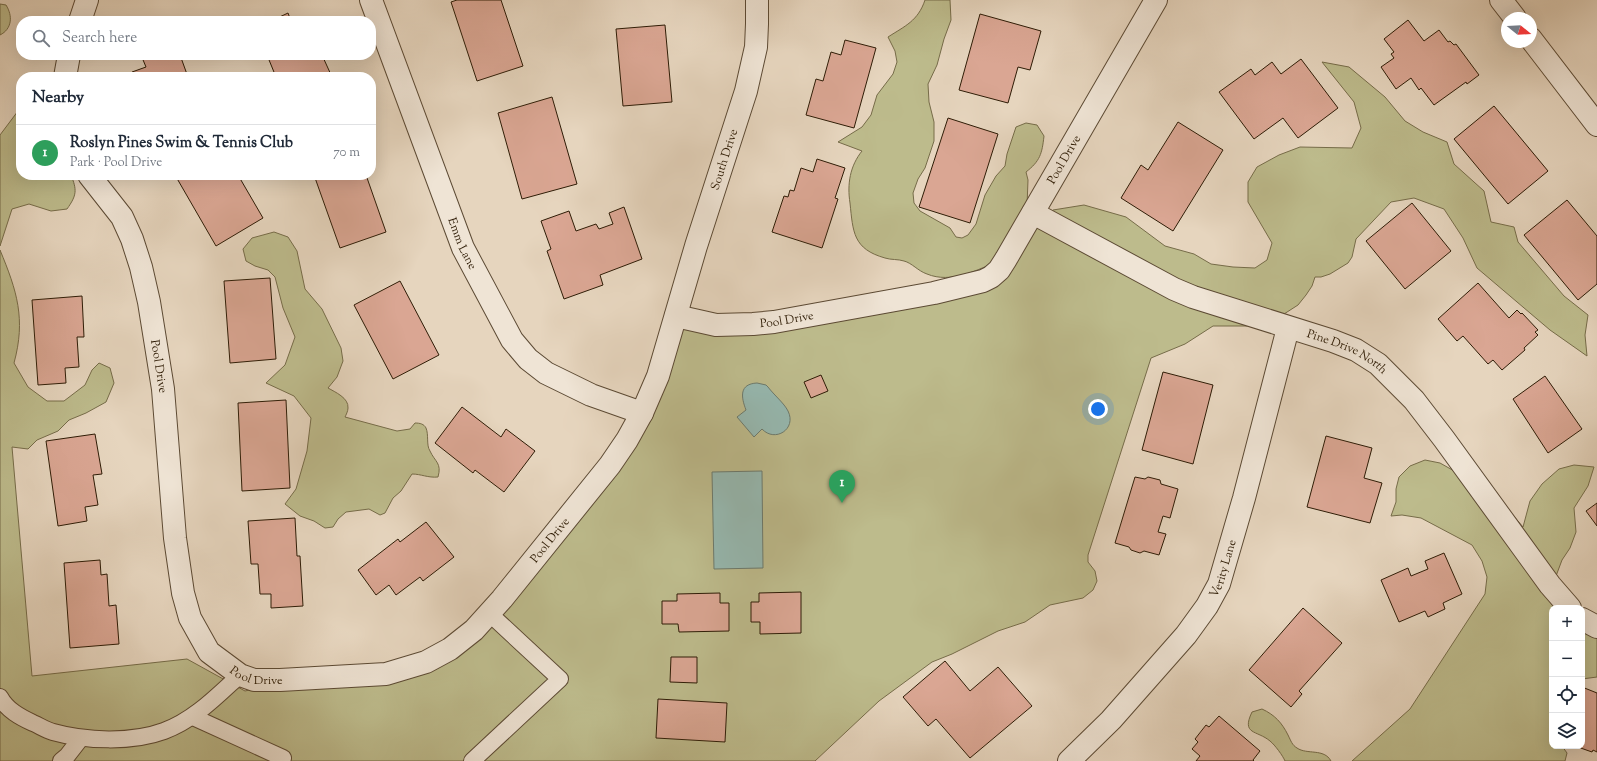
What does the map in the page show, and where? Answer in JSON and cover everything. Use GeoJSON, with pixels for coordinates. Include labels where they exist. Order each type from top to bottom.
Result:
{"type":"FeatureCollection","features":[{"type":"Feature","properties":{"kind":"street"},"geometry":{"type":"LineString","coordinates":[[82,16],[87,0]]}},
{"type":"Feature","properties":{"kind":"street","name":"Emm Lane"},"geometry":{"type":"LineString","coordinates":[[371,0],[463,248],[512,340],[528,359],[546,373],[591,395],[642,413]]}},
{"type":"Feature","properties":{"kind":"street","name":"South Drive"},"geometry":{"type":"LineString","coordinates":[[676,316],[746,91],[756,47],[757,0]]}},
{"type":"Feature","properties":{"kind":"street","name":"Pool Drive"},"geometry":{"type":"LineString","coordinates":[[93,180],[122,217],[132,238],[142,267],[163,389],[175,538],[183,593],[190,618],[209,652],[240,675],[254,680],[386,674],[426,662],[450,649],[474,630],[490,614],[610,464],[627,440],[642,413],[658,376],[676,316],[716,325],[753,324],[934,293],[983,281],[991,277],[999,270],[1156,0]]}},
{"type":"Feature","properties":{"kind":"street"},"geometry":{"type":"LineString","coordinates":[[1501,0],[1510,12]]}},
{"type":"Feature","properties":{"kind":"street"},"geometry":{"type":"LineString","coordinates":[[1537,47],[1597,125]]}},
{"type":"Feature","properties":{"kind":"street"},"geometry":{"type":"LineString","coordinates":[[67,72],[68,60]]}},
{"type":"Feature","properties":{"kind":"street","name":"Pine Drive North"},"geometry":{"type":"LineString","coordinates":[[1033,213],[1174,289],[1193,297],[1332,341],[1356,350],[1378,364],[1392,376],[1414,400],[1550,585],[1567,605]]}},
{"type":"Feature","properties":{"kind":"street","name":"Verity Lane"},"geometry":{"type":"LineString","coordinates":[[1069,761],[1111,720],[1186,636],[1207,606],[1219,584],[1244,498],[1288,328]]}},
{"type":"Feature","properties":{"kind":"street"},"geometry":{"type":"LineString","coordinates":[[1585,621],[1597,627]]}},
{"type":"Feature","properties":{"kind":"lane"},"geometry":{"type":"LineString","coordinates":[[472,761],[560,679],[490,614]]}},
{"type":"Feature","properties":{"kind":"lane"},"geometry":{"type":"LineString","coordinates":[[0,697],[3,703],[18,716],[52,731],[81,738],[131,739],[164,731],[193,717],[240,675]]}},
{"type":"Feature","properties":{"kind":"lane"},"geometry":{"type":"LineString","coordinates":[[193,717],[283,758]]}},
{"type":"Feature","properties":{"kind":"lane"},"geometry":{"type":"LineString","coordinates":[[61,761],[67,756],[81,738]]}},
{"type":"Feature","properties":{"kind":"shaded area"},"geometry":{"type":"Polygon","coordinates":[[[925,0],[950,0],[951,20],[937,65],[928,84],[929,102],[934,122],[934,141],[925,168],[918,179],[913,193],[914,203],[920,211],[950,228],[956,237],[962,238],[968,235],[976,224],[985,195],[996,176],[1005,166],[1007,154],[1016,127],[1026,123],[1037,125],[1044,136],[1040,157],[1026,172],[1028,180],[1027,206],[1044,219],[1053,210],[1084,205],[1126,217],[1165,246],[1194,254],[1211,264],[1255,268],[1267,260],[1272,243],[1248,202],[1248,182],[1257,167],[1279,155],[1300,147],[1352,148],[1361,128],[1354,102],[1322,62],[1349,67],[1385,97],[1405,121],[1423,132],[1447,142],[1454,164],[1484,191],[1491,222],[1514,227],[1518,242],[1564,296],[1588,315],[1585,335],[1587,356],[1550,330],[1477,268],[1463,238],[1444,209],[1414,198],[1391,202],[1356,239],[1352,257],[1348,263],[1330,274],[1315,277],[1312,286],[1298,305],[1284,314],[1247,326],[1213,326],[1185,344],[1151,358],[1088,555],[1088,562],[1095,571],[1097,581],[1093,590],[1083,598],[1050,605],[1025,622],[998,631],[952,654],[932,662],[879,701],[815,761],[0,761],[0,250],[11,279],[18,305],[19,333],[18,347],[14,363],[28,387],[47,401],[64,401],[85,385],[92,370],[99,363],[110,368],[114,383],[106,402],[69,420],[58,431],[37,440],[28,449],[12,447],[32,676],[187,659],[245,691],[297,679],[315,678],[450,649],[610,465],[676,316],[703,323],[983,281],[1000,260],[983,268],[955,277],[936,277],[924,273],[907,262],[887,259],[866,250],[857,238],[854,231],[849,196],[849,182],[852,169],[862,151],[838,142],[862,127],[871,115],[877,95],[893,74],[897,62],[895,51],[888,37],[915,18],[925,0]]]}},
{"type":"Feature","properties":{"kind":"shaded area"},"geometry":{"type":"Polygon","coordinates":[[[0,4],[6,5],[10,13],[10,22],[7,29],[0,35],[0,4]]]}},
{"type":"Feature","properties":{"kind":"shaded area"},"geometry":{"type":"Polygon","coordinates":[[[16,114],[16,180],[72,180],[75,192],[73,200],[67,209],[51,211],[29,204],[12,209],[0,246],[0,135],[16,114]]]}},
{"type":"Feature","properties":{"kind":"shaded area"},"geometry":{"type":"Polygon","coordinates":[[[274,232],[288,237],[297,251],[305,289],[322,309],[341,348],[343,361],[337,377],[328,388],[344,398],[348,404],[345,417],[397,431],[410,429],[415,423],[422,424],[426,428],[429,449],[439,466],[438,477],[412,474],[401,491],[393,498],[385,513],[380,515],[369,509],[346,512],[338,519],[333,527],[325,528],[314,521],[300,516],[285,504],[296,489],[307,451],[311,418],[294,396],[266,383],[285,365],[295,337],[283,308],[275,277],[268,270],[255,266],[246,261],[243,249],[252,238],[274,232]]]}},
{"type":"Feature","properties":{"kind":"shaded area"},"geometry":{"type":"Polygon","coordinates":[[[1425,460],[1440,463],[1495,494],[1523,527],[1530,501],[1542,484],[1559,469],[1574,465],[1594,467],[1588,486],[1574,508],[1576,532],[1556,576],[1576,605],[1549,605],[1549,749],[1564,749],[1567,753],[1565,761],[1352,761],[1410,709],[1485,594],[1487,577],[1482,561],[1472,545],[1421,518],[1402,515],[1391,516],[1396,502],[1396,489],[1399,477],[1410,466],[1425,460]]]}},
{"type":"Feature","properties":{"kind":"shaded area"},"geometry":{"type":"Polygon","coordinates":[[[1585,612],[1597,616],[1597,677],[1585,679],[1585,612]]]}},
{"type":"Feature","properties":{"kind":"shaded area"},"geometry":{"type":"Polygon","coordinates":[[[1262,709],[1271,714],[1281,723],[1295,747],[1301,750],[1324,754],[1331,761],[1285,761],[1283,756],[1272,743],[1249,728],[1249,719],[1252,712],[1262,709]]]}},
{"type":"Feature","properties":{"kind":"water"},"geometry":{"type":"Polygon","coordinates":[[[757,383],[766,385],[788,411],[790,423],[783,432],[773,435],[762,429],[754,437],[737,417],[746,410],[743,400],[744,389],[751,384],[757,383]]]}},
{"type":"Feature","properties":{"kind":"water"},"geometry":{"type":"Polygon","coordinates":[[[762,471],[763,568],[714,569],[712,472],[762,471]]]}},
{"type":"Feature","properties":{"kind":"building"},"geometry":{"type":"Polygon","coordinates":[[[457,0],[501,0],[523,66],[477,81],[451,2],[457,0]]]}},
{"type":"Feature","properties":{"kind":"building"},"geometry":{"type":"Polygon","coordinates":[[[288,13],[289,16],[282,16],[288,13]]]}},
{"type":"Feature","properties":{"kind":"building"},"geometry":{"type":"Polygon","coordinates":[[[980,14],[1041,31],[1030,70],[1018,67],[1008,103],[959,90],[980,14]]]}},
{"type":"Feature","properties":{"kind":"building"},"geometry":{"type":"Polygon","coordinates":[[[1408,20],[1424,41],[1439,30],[1448,42],[1450,41],[1454,45],[1456,44],[1479,75],[1467,84],[1466,82],[1434,105],[1421,88],[1419,90],[1411,78],[1396,89],[1381,67],[1394,58],[1391,54],[1394,52],[1384,39],[1408,20]]]}},
{"type":"Feature","properties":{"kind":"building"},"geometry":{"type":"Polygon","coordinates":[[[665,25],[672,102],[623,106],[616,29],[665,25]]]}},
{"type":"Feature","properties":{"kind":"building"},"geometry":{"type":"Polygon","coordinates":[[[845,40],[876,48],[854,128],[806,115],[816,79],[823,81],[831,52],[841,55],[845,40]]]}},
{"type":"Feature","properties":{"kind":"building"},"geometry":{"type":"Polygon","coordinates":[[[1301,59],[1338,108],[1298,138],[1283,118],[1254,139],[1219,92],[1251,69],[1255,75],[1272,62],[1281,74],[1301,59]]]}},
{"type":"Feature","properties":{"kind":"building"},"geometry":{"type":"Polygon","coordinates":[[[143,60],[182,60],[186,72],[132,72],[146,67],[143,60]]]}},
{"type":"Feature","properties":{"kind":"building"},"geometry":{"type":"Polygon","coordinates":[[[269,60],[324,60],[330,72],[274,72],[269,60]]]}},
{"type":"Feature","properties":{"kind":"building"},"geometry":{"type":"Polygon","coordinates":[[[552,97],[577,184],[522,199],[498,113],[552,97]]]}},
{"type":"Feature","properties":{"kind":"building"},"geometry":{"type":"Polygon","coordinates":[[[1494,106],[1548,171],[1508,204],[1454,139],[1494,106]]]}},
{"type":"Feature","properties":{"kind":"building"},"geometry":{"type":"Polygon","coordinates":[[[948,118],[998,134],[970,223],[919,207],[948,118]]]}},
{"type":"Feature","properties":{"kind":"building"},"geometry":{"type":"Polygon","coordinates":[[[1178,122],[1223,150],[1173,231],[1121,198],[1141,165],[1148,170],[1178,122]]]}},
{"type":"Feature","properties":{"kind":"building"},"geometry":{"type":"Polygon","coordinates":[[[817,159],[845,168],[835,198],[838,199],[822,248],[772,232],[784,196],[788,197],[790,190],[794,191],[801,168],[813,172],[817,159]]]}},
{"type":"Feature","properties":{"kind":"building"},"geometry":{"type":"Polygon","coordinates":[[[178,180],[241,180],[263,218],[216,246],[178,180]]]}},
{"type":"Feature","properties":{"kind":"building"},"geometry":{"type":"Polygon","coordinates":[[[316,180],[368,180],[386,232],[340,248],[316,180]]]}},
{"type":"Feature","properties":{"kind":"building"},"geometry":{"type":"Polygon","coordinates":[[[1567,200],[1597,236],[1597,284],[1578,300],[1524,235],[1567,200]]]}},
{"type":"Feature","properties":{"kind":"building"},"geometry":{"type":"Polygon","coordinates":[[[1412,203],[1451,251],[1405,289],[1366,241],[1412,203]]]}},
{"type":"Feature","properties":{"kind":"building"},"geometry":{"type":"Polygon","coordinates":[[[624,207],[642,259],[600,275],[603,285],[564,299],[547,251],[551,249],[541,221],[569,211],[576,231],[596,224],[599,229],[613,224],[609,213],[624,207]]]}},
{"type":"Feature","properties":{"kind":"building"},"geometry":{"type":"Polygon","coordinates":[[[270,278],[276,359],[230,363],[224,281],[270,278]]]}},
{"type":"Feature","properties":{"kind":"building"},"geometry":{"type":"Polygon","coordinates":[[[400,281],[439,355],[393,379],[354,305],[400,281]]]}},
{"type":"Feature","properties":{"kind":"building"},"geometry":{"type":"Polygon","coordinates":[[[1478,283],[1509,318],[1517,310],[1521,314],[1522,313],[1538,330],[1535,332],[1538,335],[1524,348],[1525,350],[1502,370],[1493,360],[1488,364],[1463,336],[1457,341],[1438,319],[1478,283]]]}},
{"type":"Feature","properties":{"kind":"building"},"geometry":{"type":"Polygon","coordinates":[[[82,296],[84,337],[77,337],[79,367],[65,368],[66,383],[38,385],[32,300],[82,296]]]}},
{"type":"Feature","properties":{"kind":"building"},"geometry":{"type":"Polygon","coordinates":[[[1163,372],[1213,385],[1193,464],[1142,450],[1163,372]]]}},
{"type":"Feature","properties":{"kind":"building"},"geometry":{"type":"Polygon","coordinates":[[[821,375],[828,391],[811,398],[804,382],[821,375]]]}},
{"type":"Feature","properties":{"kind":"building"},"geometry":{"type":"Polygon","coordinates":[[[1545,376],[1582,429],[1548,453],[1513,399],[1545,376]]]}},
{"type":"Feature","properties":{"kind":"building"},"geometry":{"type":"Polygon","coordinates":[[[286,400],[290,488],[242,491],[238,403],[286,400]]]}},
{"type":"Feature","properties":{"kind":"building"},"geometry":{"type":"Polygon","coordinates":[[[462,407],[501,437],[506,429],[535,451],[504,492],[475,470],[473,473],[435,443],[462,407]]]}},
{"type":"Feature","properties":{"kind":"building"},"geometry":{"type":"Polygon","coordinates":[[[95,434],[102,474],[93,475],[98,505],[85,507],[87,521],[58,526],[46,441],[95,434]]]}},
{"type":"Feature","properties":{"kind":"building"},"geometry":{"type":"Polygon","coordinates":[[[1326,436],[1372,448],[1364,478],[1382,483],[1370,523],[1307,507],[1326,436]]]}},
{"type":"Feature","properties":{"kind":"building"},"geometry":{"type":"Polygon","coordinates":[[[1135,477],[1145,479],[1148,477],[1160,480],[1161,484],[1178,489],[1170,518],[1163,516],[1158,532],[1166,534],[1159,555],[1144,551],[1140,553],[1131,550],[1129,547],[1115,543],[1135,477]]]}},
{"type":"Feature","properties":{"kind":"building"},"geometry":{"type":"Polygon","coordinates":[[[1597,503],[1597,526],[1586,511],[1597,503]]]}},
{"type":"Feature","properties":{"kind":"building"},"geometry":{"type":"Polygon","coordinates":[[[295,518],[297,556],[300,556],[303,606],[271,608],[271,594],[260,594],[258,564],[251,564],[248,521],[295,518]]]}},
{"type":"Feature","properties":{"kind":"building"},"geometry":{"type":"Polygon","coordinates":[[[426,522],[454,557],[423,581],[420,577],[396,595],[389,585],[376,595],[358,570],[398,539],[400,542],[426,522]]]}},
{"type":"Feature","properties":{"kind":"building"},"geometry":{"type":"Polygon","coordinates":[[[1444,553],[1462,594],[1443,603],[1445,609],[1428,617],[1425,611],[1399,622],[1381,580],[1408,568],[1411,576],[1428,569],[1425,561],[1444,553]]]}},
{"type":"Feature","properties":{"kind":"building"},"geometry":{"type":"Polygon","coordinates":[[[100,560],[101,575],[107,574],[109,606],[116,605],[119,644],[70,648],[64,563],[100,560]]]}},
{"type":"Feature","properties":{"kind":"building"},"geometry":{"type":"Polygon","coordinates":[[[801,592],[801,633],[760,634],[760,622],[751,622],[751,602],[759,602],[759,593],[801,592]]]}},
{"type":"Feature","properties":{"kind":"building"},"geometry":{"type":"Polygon","coordinates":[[[720,593],[720,603],[729,603],[729,631],[679,632],[678,624],[662,624],[662,601],[677,601],[677,594],[720,593]]]}},
{"type":"Feature","properties":{"kind":"building"},"geometry":{"type":"Polygon","coordinates":[[[1303,608],[1342,643],[1299,691],[1302,694],[1291,707],[1249,670],[1303,608]]]}},
{"type":"Feature","properties":{"kind":"building"},"geometry":{"type":"Polygon","coordinates":[[[671,657],[697,657],[697,683],[670,682],[671,657]]]}},
{"type":"Feature","properties":{"kind":"building"},"geometry":{"type":"Polygon","coordinates":[[[945,661],[970,691],[998,667],[1032,706],[970,758],[936,719],[928,726],[903,697],[945,661]]]}},
{"type":"Feature","properties":{"kind":"building"},"geometry":{"type":"Polygon","coordinates":[[[1585,688],[1597,693],[1597,752],[1593,750],[1592,752],[1584,749],[1585,749],[1585,688]]]}},
{"type":"Feature","properties":{"kind":"building"},"geometry":{"type":"Polygon","coordinates":[[[658,699],[727,703],[725,742],[656,738],[658,699]]]}},
{"type":"Feature","properties":{"kind":"building"},"geometry":{"type":"Polygon","coordinates":[[[1219,716],[1260,751],[1253,760],[1254,761],[1196,761],[1200,756],[1192,749],[1198,742],[1195,739],[1206,725],[1209,727],[1219,716]]]}},
{"type":"Feature","properties":{"kind":"place","name":"Roslyn Pines Swim & Tennis Club"},"geometry":{"type":"Point","coordinates":[842,503]}}]}
